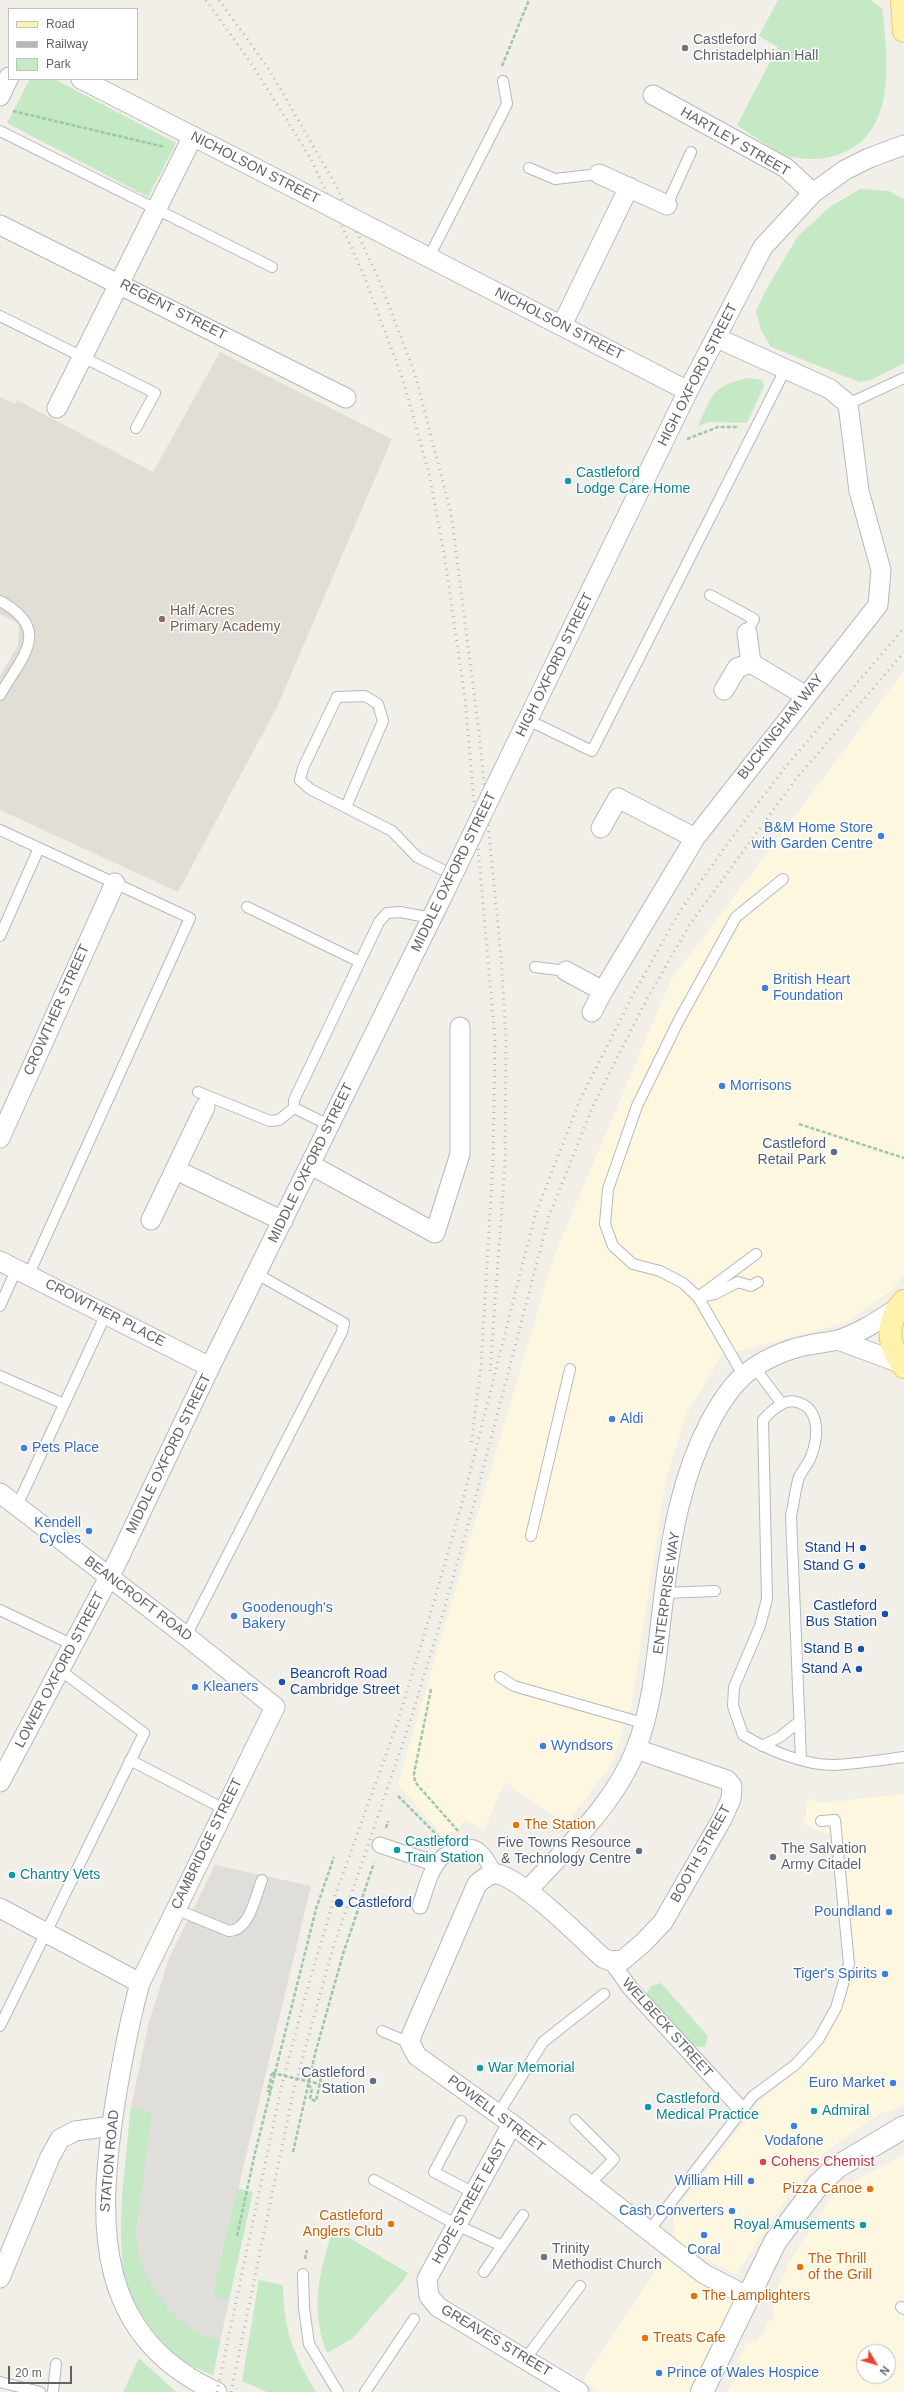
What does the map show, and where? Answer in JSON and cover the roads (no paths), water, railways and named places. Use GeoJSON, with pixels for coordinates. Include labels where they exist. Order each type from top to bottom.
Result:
{"type":"FeatureCollection","features":[{"type":"Feature","properties":{"kind":"main road"},"geometry":{"type":"LineString","coordinates":[[902,0],[904,31]]}},
{"type":"Feature","properties":{"kind":"main road"},"geometry":{"type":"LineString","coordinates":[[901,1305],[890,1330],[891,1344],[902,1365]]}},
{"type":"Feature","properties":{"kind":"street"},"geometry":{"type":"LineString","coordinates":[[4,103],[8,80]]}},
{"type":"Feature","properties":{"kind":"street","name":"NICHOLSON STREET"},"geometry":{"type":"LineString","coordinates":[[82,80],[189,144],[296,189],[688,391]]}},
{"type":"Feature","properties":{"kind":"street","name":"HARTLEY STREET"},"geometry":{"type":"LineString","coordinates":[[653,95],[786,168],[813,194]]}},
{"type":"Feature","properties":{"kind":"street"},"geometry":{"type":"LineString","coordinates":[[57,408],[189,144]]}},
{"type":"Feature","properties":{"kind":"street","name":"HIGH OXFORD STREET"},"geometry":{"type":"LineString","coordinates":[[514,748],[688,391],[717,338],[763,247],[813,194],[845,170],[869,158],[904,145]]}},
{"type":"Feature","properties":{"kind":"street"},"geometry":{"type":"LineString","coordinates":[[599,174],[667,205]]}},
{"type":"Feature","properties":{"kind":"street"},"geometry":{"type":"LineString","coordinates":[[562,325],[629,187]]}},
{"type":"Feature","properties":{"kind":"street","name":"REGENT STREET"},"geometry":{"type":"LineString","coordinates":[[0,225],[119,283],[346,398]]}},
{"type":"Feature","properties":{"kind":"street"},"geometry":{"type":"LineString","coordinates":[[717,338],[830,389],[848,404]]}},
{"type":"Feature","properties":{"kind":"street","name":"BUCKINGHAM WAY"},"geometry":{"type":"LineString","coordinates":[[592,1012],[603,991],[695,838],[878,605],[881,570],[859,491],[848,404]]}},
{"type":"Feature","properties":{"kind":"street"},"geometry":{"type":"LineString","coordinates":[[747,633],[751,663]]}},
{"type":"Feature","properties":{"kind":"street"},"geometry":{"type":"LineString","coordinates":[[751,663],[806,696]]}},
{"type":"Feature","properties":{"kind":"street"},"geometry":{"type":"LineString","coordinates":[[724,690],[737,668],[751,663]]}},
{"type":"Feature","properties":{"kind":"street","name":"MIDDLE OXFORD STREET"},"geometry":{"type":"LineString","coordinates":[[108,1578],[514,748]]}},
{"type":"Feature","properties":{"kind":"street"},"geometry":{"type":"LineString","coordinates":[[601,828],[615,792],[695,838]]}},
{"type":"Feature","properties":{"kind":"street","name":"CROWTHER STREET"},"geometry":{"type":"LineString","coordinates":[[0,1138],[115,883]]}},
{"type":"Feature","properties":{"kind":"street"},"geometry":{"type":"LineString","coordinates":[[566,971],[603,991]]}},
{"type":"Feature","properties":{"kind":"street"},"geometry":{"type":"LineString","coordinates":[[311,1165],[435,1233],[460,1154],[460,1027]]}},
{"type":"Feature","properties":{"kind":"street"},"geometry":{"type":"LineString","coordinates":[[151,1220],[176,1170],[202,1099]]}},
{"type":"Feature","properties":{"kind":"street"},"geometry":{"type":"LineString","coordinates":[[176,1170],[283,1221]]}},
{"type":"Feature","properties":{"kind":"street","name":"CROWTHER PLACE"},"geometry":{"type":"LineString","coordinates":[[15,1268],[210,1367]]}},
{"type":"Feature","properties":{"kind":"street","name":"ENTERPRISE WAY"},"geometry":{"type":"LineString","coordinates":[[527,1891],[593,1818],[619,1783],[636,1749],[652,1690],[664,1593],[681,1498],[691,1461],[718,1406],[728,1391],[749,1372],[788,1351],[807,1345],[838,1340],[864,1329],[901,1305]]}},
{"type":"Feature","properties":{"kind":"street","name":"ENTERPRISE WAY"},"geometry":{"type":"LineString","coordinates":[[838,1340],[902,1365]]}},
{"type":"Feature","properties":{"kind":"street","name":"BEANCROFT ROAD"},"geometry":{"type":"LineString","coordinates":[[0,1493],[108,1578],[186,1636],[275,1707]]}},
{"type":"Feature","properties":{"kind":"street","name":"LOWER OXFORD STREET"},"geometry":{"type":"LineString","coordinates":[[0,1782],[108,1578]]}},
{"type":"Feature","properties":{"kind":"street","name":"CAMBRIDGE STREET"},"geometry":{"type":"LineString","coordinates":[[140,1982],[275,1707]]}},
{"type":"Feature","properties":{"kind":"street","name":"BOOTH STREET"},"geometry":{"type":"LineString","coordinates":[[636,1749],[727,1780],[732,1786],[731,1800],[702,1858],[663,1922],[643,1944]]}},
{"type":"Feature","properties":{"kind":"street"},"geometry":{"type":"LineString","coordinates":[[380,1845],[436,1864]]}},
{"type":"Feature","properties":{"kind":"street"},"geometry":{"type":"LineString","coordinates":[[410,2043],[412,2034],[477,1884],[486,1876],[498,1874],[482,1853],[473,1847],[459,1848],[436,1864],[420,1906]]}},
{"type":"Feature","properties":{"kind":"street","name":"WELBECK STREET"},"geometry":{"type":"LineString","coordinates":[[498,1874],[527,1891],[603,1958],[611,1961],[623,1960],[643,1944]]}},
{"type":"Feature","properties":{"kind":"street"},"geometry":{"type":"LineString","coordinates":[[0,1908],[140,1982]]}},
{"type":"Feature","properties":{"kind":"street","name":"WELBECK STREET"},"geometry":{"type":"LineString","coordinates":[[611,1961],[630,1988],[742,2110]]}},
{"type":"Feature","properties":{"kind":"street","name":"STATION ROAD"},"geometry":{"type":"LineString","coordinates":[[140,1982],[128,2026],[112,2126],[105,2187],[107,2252],[122,2302],[145,2340],[176,2368],[217,2392]]}},
{"type":"Feature","properties":{"kind":"street","name":"POWELL STREET"},"geometry":{"type":"LineString","coordinates":[[410,2043],[417,2056],[505,2119],[648,2232],[704,2274],[749,2297]]}},
{"type":"Feature","properties":{"kind":"street","name":"HOPE STREET EAST"},"geometry":{"type":"LineString","coordinates":[[427,2279],[474,2193],[505,2119]]}},
{"type":"Feature","properties":{"kind":"street"},"geometry":{"type":"LineString","coordinates":[[1,2273],[50,2157],[60,2139],[75,2131],[112,2126]]}},
{"type":"Feature","properties":{"kind":"street"},"geometry":{"type":"LineString","coordinates":[[702,2392],[775,2242],[822,2181],[837,2167],[854,2155],[904,2127]]}},
{"type":"Feature","properties":{"kind":"street","name":"GREAVES STREET"},"geometry":{"type":"LineString","coordinates":[[427,2279],[429,2296],[438,2307],[526,2358],[579,2392]]}},
{"type":"Feature","properties":{"kind":"lane"},"geometry":{"type":"LineString","coordinates":[[429,257],[507,104],[503,81]]}},
{"type":"Feature","properties":{"kind":"lane"},"geometry":{"type":"LineString","coordinates":[[0,131],[272,267]]}},
{"type":"Feature","properties":{"kind":"lane"},"geometry":{"type":"LineString","coordinates":[[667,205],[691,152]]}},
{"type":"Feature","properties":{"kind":"lane"},"geometry":{"type":"LineString","coordinates":[[529,168],[555,179],[599,174]]}},
{"type":"Feature","properties":{"kind":"lane"},"geometry":{"type":"LineString","coordinates":[[0,316],[155,393],[136,428]]}},
{"type":"Feature","properties":{"kind":"lane"},"geometry":{"type":"LineString","coordinates":[[528,720],[592,750],[785,370]]}},
{"type":"Feature","properties":{"kind":"lane"},"geometry":{"type":"LineString","coordinates":[[848,404],[904,378]]}},
{"type":"Feature","properties":{"kind":"lane"},"geometry":{"type":"LineString","coordinates":[[710,595],[754,619],[747,633]]}},
{"type":"Feature","properties":{"kind":"lane"},"geometry":{"type":"LineString","coordinates":[[0,600],[14,608],[25,618],[29,628],[30,640],[0,695]]}},
{"type":"Feature","properties":{"kind":"lane"},"geometry":{"type":"LineString","coordinates":[[346,807],[383,721],[378,704],[365,696],[337,697],[303,768],[300,780],[310,789],[392,831],[417,857],[453,875]]}},
{"type":"Feature","properties":{"kind":"lane"},"geometry":{"type":"LineString","coordinates":[[0,830],[190,918],[15,1268],[0,1306]]}},
{"type":"Feature","properties":{"kind":"lane"},"geometry":{"type":"LineString","coordinates":[[0,936],[39,848]]}},
{"type":"Feature","properties":{"kind":"lane"},"geometry":{"type":"LineString","coordinates":[[782,1404],[749,1372],[698,1297],[683,1283],[672,1277],[660,1271],[633,1264],[613,1246],[605,1224],[608,1189],[637,1106],[678,1022],[736,917],[783,878]]}},
{"type":"Feature","properties":{"kind":"lane"},"geometry":{"type":"LineString","coordinates":[[247,907],[360,962]]}},
{"type":"Feature","properties":{"kind":"lane"},"geometry":{"type":"LineString","coordinates":[[294,1108],[294,1100],[379,922],[387,913],[400,912],[432,918]]}},
{"type":"Feature","properties":{"kind":"lane"},"geometry":{"type":"LineString","coordinates":[[535,967],[566,971]]}},
{"type":"Feature","properties":{"kind":"lane"},"geometry":{"type":"LineString","coordinates":[[202,1099],[270,1122],[279,1120],[294,1108]]}},
{"type":"Feature","properties":{"kind":"lane"},"geometry":{"type":"LineString","coordinates":[[294,1108],[329,1125]]}},
{"type":"Feature","properties":{"kind":"lane"},"geometry":{"type":"LineString","coordinates":[[698,1297],[756,1254]]}},
{"type":"Feature","properties":{"kind":"lane"},"geometry":{"type":"LineString","coordinates":[[186,1636],[342,1332],[344,1323],[257,1274]]}},
{"type":"Feature","properties":{"kind":"lane"},"geometry":{"type":"LineString","coordinates":[[698,1297],[715,1294],[738,1282],[751,1286],[758,1282]]}},
{"type":"Feature","properties":{"kind":"lane"},"geometry":{"type":"LineString","coordinates":[[17,1506],[106,1314]]}},
{"type":"Feature","properties":{"kind":"lane"},"geometry":{"type":"LineString","coordinates":[[531,1536],[570,1369]]}},
{"type":"Feature","properties":{"kind":"lane"},"geometry":{"type":"LineString","coordinates":[[0,1376],[64,1404]]}},
{"type":"Feature","properties":{"kind":"lane"},"geometry":{"type":"LineString","coordinates":[[801,1759],[791,1516],[799,1477],[810,1458],[817,1425],[815,1416],[808,1408],[796,1402],[782,1404],[770,1412],[763,1420],[767,1599],[760,1626],[734,1687],[733,1706],[743,1735],[760,1745],[801,1759],[832,1765],[904,1757]]}},
{"type":"Feature","properties":{"kind":"lane"},"geometry":{"type":"LineString","coordinates":[[664,1593],[715,1591]]}},
{"type":"Feature","properties":{"kind":"lane"},"geometry":{"type":"LineString","coordinates":[[0,1610],[73,1645]]}},
{"type":"Feature","properties":{"kind":"lane"},"geometry":{"type":"LineString","coordinates":[[0,2026],[144,1733],[60,1670]]}},
{"type":"Feature","properties":{"kind":"lane"},"geometry":{"type":"LineString","coordinates":[[500,1678],[514,1686],[643,1723]]}},
{"type":"Feature","properties":{"kind":"lane"},"geometry":{"type":"LineString","coordinates":[[760,1745],[780,1737],[800,1721]]}},
{"type":"Feature","properties":{"kind":"lane"},"geometry":{"type":"LineString","coordinates":[[130,1760],[224,1809]]}},
{"type":"Feature","properties":{"kind":"lane"},"geometry":{"type":"LineString","coordinates":[[648,2232],[753,2096],[795,2065],[818,2040],[836,2008],[850,1964],[835,1820],[821,1821]]}},
{"type":"Feature","properties":{"kind":"lane"},"geometry":{"type":"LineString","coordinates":[[176,1909],[229,1931],[235,1931],[245,1924],[262,1880]]}},
{"type":"Feature","properties":{"kind":"lane"},"geometry":{"type":"LineString","coordinates":[[505,2119],[543,2042],[604,1994]]}},
{"type":"Feature","properties":{"kind":"lane"},"geometry":{"type":"LineString","coordinates":[[382,2031],[410,2043]]}},
{"type":"Feature","properties":{"kind":"lane"},"geometry":{"type":"LineString","coordinates":[[575,2120],[614,2160],[589,2186]]}},
{"type":"Feature","properties":{"kind":"lane"},"geometry":{"type":"LineString","coordinates":[[461,2121],[434,2172],[474,2193]]}},
{"type":"Feature","properties":{"kind":"lane"},"geometry":{"type":"LineString","coordinates":[[374,2180],[457,2225],[502,2246]]}},
{"type":"Feature","properties":{"kind":"lane"},"geometry":{"type":"LineString","coordinates":[[484,2272],[523,2215]]}},
{"type":"Feature","properties":{"kind":"lane"},"geometry":{"type":"LineString","coordinates":[[303,2274],[304,2308],[309,2344],[338,2392]]}},
{"type":"Feature","properties":{"kind":"lane"},"geometry":{"type":"LineString","coordinates":[[526,2358],[580,2286]]}},
{"type":"Feature","properties":{"kind":"lane"},"geometry":{"type":"LineString","coordinates":[[365,2392],[414,2319]]}},
{"type":"Feature","properties":{"kind":"lane"},"geometry":{"type":"LineString","coordinates":[[53,2392],[56,2364]]}},
{"type":"Feature","properties":{"kind":"lane"},"geometry":{"type":"LineString","coordinates":[[0,2382],[40,2392]]}},
{"type":"Feature","properties":{"kind":"railway"},"geometry":{"type":"LineString","coordinates":[[206,0],[253,66],[311,159],[363,273],[402,377],[429,473],[445,559],[465,699],[495,1040],[493,1163],[481,1365],[471,1446]]}},
{"type":"Feature","properties":{"kind":"railway"},"geometry":{"type":"LineString","coordinates":[[219,0],[270,71],[335,184],[380,282],[415,374],[451,513],[479,732],[501,956],[506,1037],[505,1164],[490,1372]]}},
{"type":"Feature","properties":{"kind":"railway"},"geometry":{"type":"LineString","coordinates":[[217,2392],[282,2084],[308,1986],[335,1896],[398,1721],[433,1605],[464,1496],[535,1215],[580,1100],[633,995],[680,911],[725,847],[783,770],[904,628]]}},
{"type":"Feature","properties":{"kind":"railway"},"geometry":{"type":"LineString","coordinates":[[231,2392],[294,2089],[333,1948],[409,1725],[444,1610],[475,1500],[549,1216],[593,1106],[647,999],[690,924],[796,779],[904,652]]}},
{"type":"Feature","properties":{"kind":"place","name":"Castleford Christadelphian Hall"},"geometry":{"type":"Point","coordinates":[685,48]}},
{"type":"Feature","properties":{"kind":"place","name":"Castleford Lodge Care Home"},"geometry":{"type":"Point","coordinates":[568,481]}},
{"type":"Feature","properties":{"kind":"place","name":"Half Acres Primary Academy"},"geometry":{"type":"Point","coordinates":[162,619]}},
{"type":"Feature","properties":{"kind":"place","name":"B&M Home Store with Garden Centre"},"geometry":{"type":"Point","coordinates":[881,836]}},
{"type":"Feature","properties":{"kind":"place","name":"British Heart Foundation"},"geometry":{"type":"Point","coordinates":[765,988]}},
{"type":"Feature","properties":{"kind":"place","name":"Morrisons"},"geometry":{"type":"Point","coordinates":[722,1086]}},
{"type":"Feature","properties":{"kind":"place","name":"Castleford Retail Park"},"geometry":{"type":"Point","coordinates":[834,1152]}},
{"type":"Feature","properties":{"kind":"place","name":"Aldi"},"geometry":{"type":"Point","coordinates":[612,1419]}},
{"type":"Feature","properties":{"kind":"place","name":"Pets Place"},"geometry":{"type":"Point","coordinates":[24,1448]}},
{"type":"Feature","properties":{"kind":"place","name":"Kendell Cycles"},"geometry":{"type":"Point","coordinates":[89,1531]}},
{"type":"Feature","properties":{"kind":"place","name":"Stand H"},"geometry":{"type":"Point","coordinates":[863,1548]}},
{"type":"Feature","properties":{"kind":"place","name":"Stand G"},"geometry":{"type":"Point","coordinates":[862,1566]}},
{"type":"Feature","properties":{"kind":"place","name":"Castleford Bus Station"},"geometry":{"type":"Point","coordinates":[885,1614]}},
{"type":"Feature","properties":{"kind":"place","name":"Goodenough's Bakery"},"geometry":{"type":"Point","coordinates":[234,1616]}},
{"type":"Feature","properties":{"kind":"place","name":"Stand B"},"geometry":{"type":"Point","coordinates":[861,1649]}},
{"type":"Feature","properties":{"kind":"place","name":"Stand A"},"geometry":{"type":"Point","coordinates":[859,1669]}},
{"type":"Feature","properties":{"kind":"place","name":"Beancroft Road Cambridge Street"},"geometry":{"type":"Point","coordinates":[282,1682]}},
{"type":"Feature","properties":{"kind":"place","name":"Kleaners"},"geometry":{"type":"Point","coordinates":[195,1687]}},
{"type":"Feature","properties":{"kind":"place","name":"Wyndsors"},"geometry":{"type":"Point","coordinates":[543,1746]}},
{"type":"Feature","properties":{"kind":"place","name":"The Station"},"geometry":{"type":"Point","coordinates":[516,1825]}},
{"type":"Feature","properties":{"kind":"place","name":"Castleford Train Station"},"geometry":{"type":"Point","coordinates":[397,1850]}},
{"type":"Feature","properties":{"kind":"place","name":"Five Towns Resource & Technology Centre"},"geometry":{"type":"Point","coordinates":[639,1851]}},
{"type":"Feature","properties":{"kind":"place","name":"The Salvation Army Citadel"},"geometry":{"type":"Point","coordinates":[773,1857]}},
{"type":"Feature","properties":{"kind":"place","name":"Chantry Vets"},"geometry":{"type":"Point","coordinates":[12,1875]}},
{"type":"Feature","properties":{"kind":"place","name":"Castleford"},"geometry":{"type":"Point","coordinates":[339,1903]}},
{"type":"Feature","properties":{"kind":"place","name":"Poundland"},"geometry":{"type":"Point","coordinates":[889,1912]}},
{"type":"Feature","properties":{"kind":"place","name":"Tiger's Spirits"},"geometry":{"type":"Point","coordinates":[885,1974]}},
{"type":"Feature","properties":{"kind":"place","name":"War Memorial"},"geometry":{"type":"Point","coordinates":[480,2068]}},
{"type":"Feature","properties":{"kind":"place","name":"Castleford Station"},"geometry":{"type":"Point","coordinates":[373,2081]}},
{"type":"Feature","properties":{"kind":"place","name":"Euro Market"},"geometry":{"type":"Point","coordinates":[893,2083]}},
{"type":"Feature","properties":{"kind":"place","name":"Castleford Medical Practice"},"geometry":{"type":"Point","coordinates":[648,2107]}},
{"type":"Feature","properties":{"kind":"place","name":"Admiral"},"geometry":{"type":"Point","coordinates":[814,2111]}},
{"type":"Feature","properties":{"kind":"place","name":"Vodafone"},"geometry":{"type":"Point","coordinates":[794,2126]}},
{"type":"Feature","properties":{"kind":"place","name":"Cohens Chemist"},"geometry":{"type":"Point","coordinates":[763,2162]}},
{"type":"Feature","properties":{"kind":"place","name":"William Hill"},"geometry":{"type":"Point","coordinates":[751,2181]}},
{"type":"Feature","properties":{"kind":"place","name":"Pizza Canoe"},"geometry":{"type":"Point","coordinates":[870,2189]}},
{"type":"Feature","properties":{"kind":"place","name":"Cash Converters"},"geometry":{"type":"Point","coordinates":[732,2211]}},
{"type":"Feature","properties":{"kind":"place","name":"Castleford Anglers Club"},"geometry":{"type":"Point","coordinates":[391,2224]}},
{"type":"Feature","properties":{"kind":"place","name":"Royal Amusements"},"geometry":{"type":"Point","coordinates":[863,2225]}},
{"type":"Feature","properties":{"kind":"place","name":"Coral"},"geometry":{"type":"Point","coordinates":[704,2235]}},
{"type":"Feature","properties":{"kind":"place","name":"Trinity Methodist Church"},"geometry":{"type":"Point","coordinates":[544,2257]}},
{"type":"Feature","properties":{"kind":"place","name":"The Thrill of the Grill"},"geometry":{"type":"Point","coordinates":[800,2267]}},
{"type":"Feature","properties":{"kind":"place","name":"The Lamplighters"},"geometry":{"type":"Point","coordinates":[694,2296]}},
{"type":"Feature","properties":{"kind":"place","name":"Treats Cafe"},"geometry":{"type":"Point","coordinates":[645,2338]}},
{"type":"Feature","properties":{"kind":"place","name":"Prince of Wales Hospice"},"geometry":{"type":"Point","coordinates":[659,2373]}}]}
